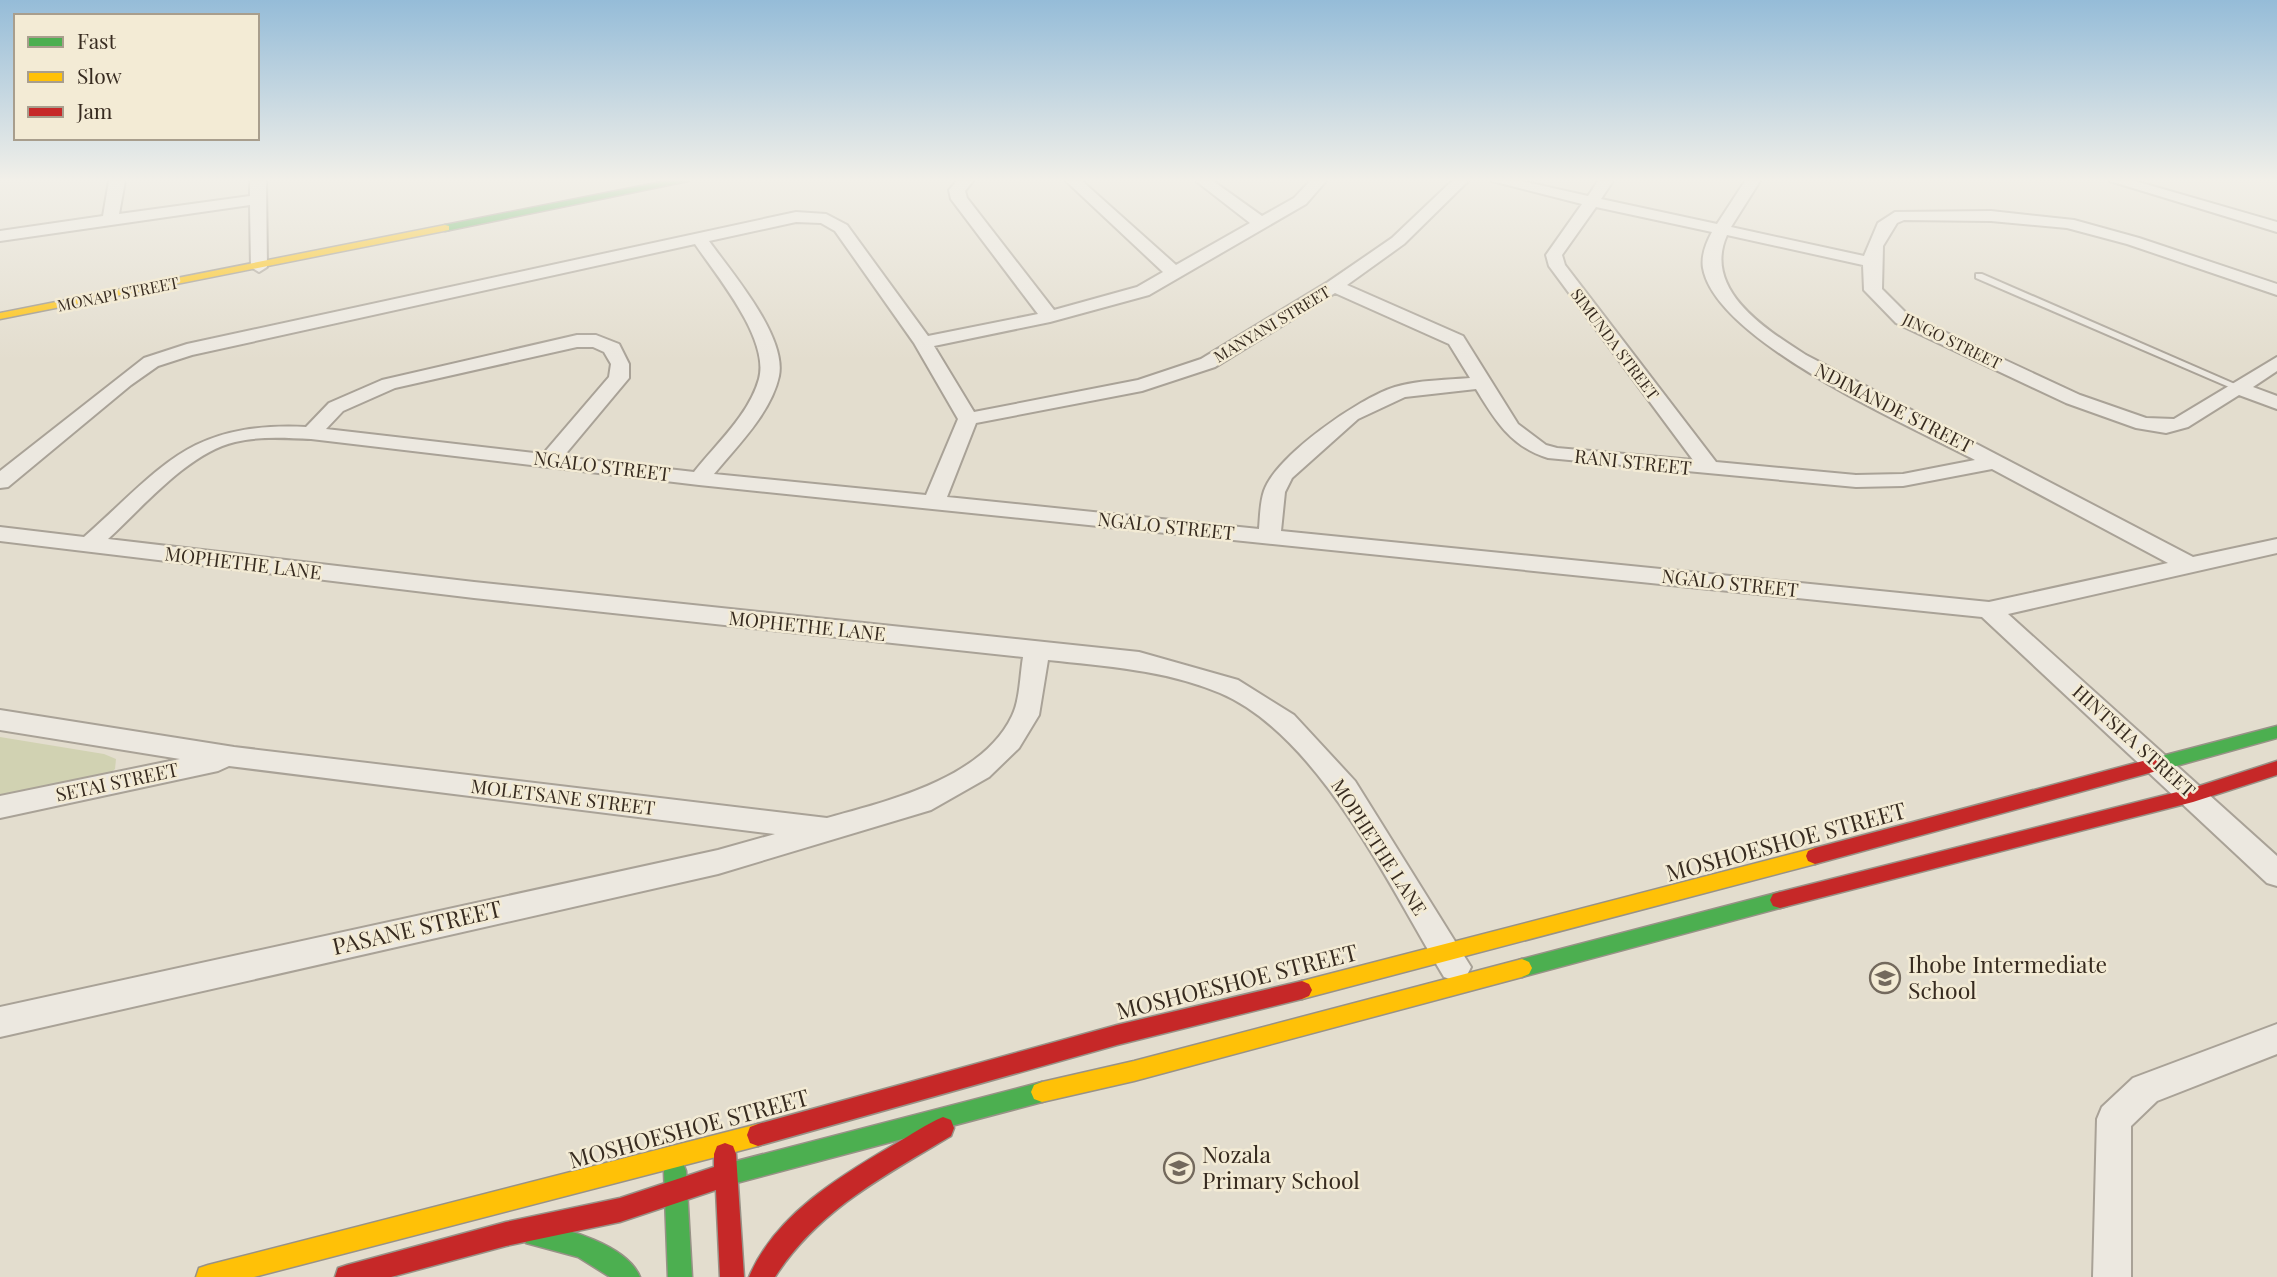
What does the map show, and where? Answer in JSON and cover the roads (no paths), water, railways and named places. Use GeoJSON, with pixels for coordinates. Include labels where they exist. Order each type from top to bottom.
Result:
{"type":"FeatureCollection","features":[{"type":"Feature","properties":{"kind":"main road","name":"MONAPI STREET"},"geometry":{"type":"LineString","coordinates":[[2,319],[389,241]]}},
{"type":"Feature","properties":{"kind":"main road","name":"MOSHOESHOE STREET"},"geometry":{"type":"LineString","coordinates":[[208,1277],[623,1172],[674,1154],[724,1144],[1130,1032],[1448,954],[2161,766],[2277,732]]}},
{"type":"Feature","properties":{"kind":"main road"},"geometry":{"type":"LineString","coordinates":[[347,1277],[506,1234],[620,1210],[727,1175],[768,1167],[981,1105],[1134,1071],[2193,795],[2277,768]]}},
{"type":"Feature","properties":{"kind":"main road"},"geometry":{"type":"LineString","coordinates":[[761,1277],[772,1253],[807,1214],[981,1105]]}},
{"type":"Feature","properties":{"kind":"main road"},"geometry":{"type":"LineString","coordinates":[[724,1144],[732,1277]]}},
{"type":"Feature","properties":{"kind":"main road"},"geometry":{"type":"LineString","coordinates":[[674,1154],[680,1277]]}},
{"type":"Feature","properties":{"kind":"main road"},"geometry":{"type":"LineString","coordinates":[[506,1234],[558,1237],[593,1251],[628,1277]]}},
{"type":"Feature","properties":{"kind":"street"},"geometry":{"type":"LineString","coordinates":[[259,241],[259,267]]}},
{"type":"Feature","properties":{"kind":"street"},"geometry":{"type":"LineString","coordinates":[[0,482],[151,362],[237,338],[697,241]]}},
{"type":"Feature","properties":{"kind":"street"},"geometry":{"type":"LineString","coordinates":[[699,479],[754,408],[770,375],[769,353],[760,332],[700,241]]}},
{"type":"Feature","properties":{"kind":"street"},"geometry":{"type":"LineString","coordinates":[[848,241],[923,343],[968,419],[935,501]]}},
{"type":"Feature","properties":{"kind":"street"},"geometry":{"type":"LineString","coordinates":[[991,241],[1050,317]]}},
{"type":"Feature","properties":{"kind":"street"},"geometry":{"type":"LineString","coordinates":[[1138,241],[1174,273]]}},
{"type":"Feature","properties":{"kind":"street"},"geometry":{"type":"LineString","coordinates":[[923,343],[1050,317],[1143,291],[1230,241]]}},
{"type":"Feature","properties":{"kind":"street","name":"MANYANI STREET"},"geometry":{"type":"LineString","coordinates":[[968,419],[1142,385],[1208,363],[1334,286],[1398,241]]}},
{"type":"Feature","properties":{"kind":"street","name":"SIMUNDA STREET"},"geometry":{"type":"LineString","coordinates":[[1565,241],[1555,255],[1557,266],[1710,469]]}},
{"type":"Feature","properties":{"kind":"street","name":"NDIMANDE STREET"},"geometry":{"type":"LineString","coordinates":[[1717,241],[1712,252],[1711,272],[1717,288],[1777,345],[2190,565]]}},
{"type":"Feature","properties":{"kind":"street"},"geometry":{"type":"LineString","coordinates":[[1767,241],[1871,262],[1879,241]]}},
{"type":"Feature","properties":{"kind":"street"},"geometry":{"type":"LineString","coordinates":[[2127,241],[2277,290]]}},
{"type":"Feature","properties":{"kind":"street","name":"JINGO STREET"},"geometry":{"type":"LineString","coordinates":[[1871,262],[1873,290],[1902,319],[2073,399],[2121,418],[2166,427],[2181,423],[2277,363]]}},
{"type":"Feature","properties":{"kind":"street","name":"RANI STREET"},"geometry":{"type":"LineString","coordinates":[[1334,286],[1456,340],[1510,428],[1539,449],[1596,458],[1856,481],[1903,480],[1998,462]]}},
{"type":"Feature","properties":{"kind":"street"},"geometry":{"type":"LineString","coordinates":[[311,433],[336,407],[389,384],[577,341],[596,341],[612,348],[620,365],[619,378],[550,459]]}},
{"type":"Feature","properties":{"kind":"street"},"geometry":{"type":"LineString","coordinates":[[1269,537],[1274,492],[1283,475],[1351,415],[1384,397],[1403,391],[1483,382]]}},
{"type":"Feature","properties":{"kind":"street"},"geometry":{"type":"LineString","coordinates":[[2239,388],[2277,403]]}},
{"type":"Feature","properties":{"kind":"street","name":"NGALO STREET"},"geometry":{"type":"LineString","coordinates":[[88,545],[187,456],[205,444],[243,432],[311,433],[550,459],[699,479],[1990,610],[2277,546]]}},
{"type":"Feature","properties":{"kind":"street","name":"MOPHETHE LANE"},"geometry":{"type":"LineString","coordinates":[[0,534],[474,590],[1139,661],[1229,686],[1285,722],[1345,789],[1465,984]]}},
{"type":"Feature","properties":{"kind":"street","name":"HINTSHA STREET"},"geometry":{"type":"LineString","coordinates":[[1990,610],[2277,874]]}},
{"type":"Feature","properties":{"kind":"street","name":"MOLETSANE STREET"},"geometry":{"type":"LineString","coordinates":[[0,720],[234,757],[833,830],[921,802],[979,770],[1010,741],[1026,715],[1037,650]]}},
{"type":"Feature","properties":{"kind":"street","name":"SETAI STREET"},"geometry":{"type":"LineString","coordinates":[[0,807],[234,757]]}},
{"type":"Feature","properties":{"kind":"street","name":"PASANE STREET"},"geometry":{"type":"LineString","coordinates":[[0,1022],[718,862],[833,830]]}},
{"type":"Feature","properties":{"kind":"street"},"geometry":{"type":"LineString","coordinates":[[2112,1277],[2114,1119],[2145,1089],[2277,1039]]}},
{"type":"Feature","properties":{"kind":"lane"},"geometry":{"type":"LineString","coordinates":[[1979,276],[2239,388]]}},
{"type":"Feature","properties":{"kind":"place","name":"Ihobe Intermediate School"},"geometry":{"type":"Point","coordinates":[1885,978]}},
{"type":"Feature","properties":{"kind":"place","name":"Nozala Primary School"},"geometry":{"type":"Point","coordinates":[1179,1168]}}]}
